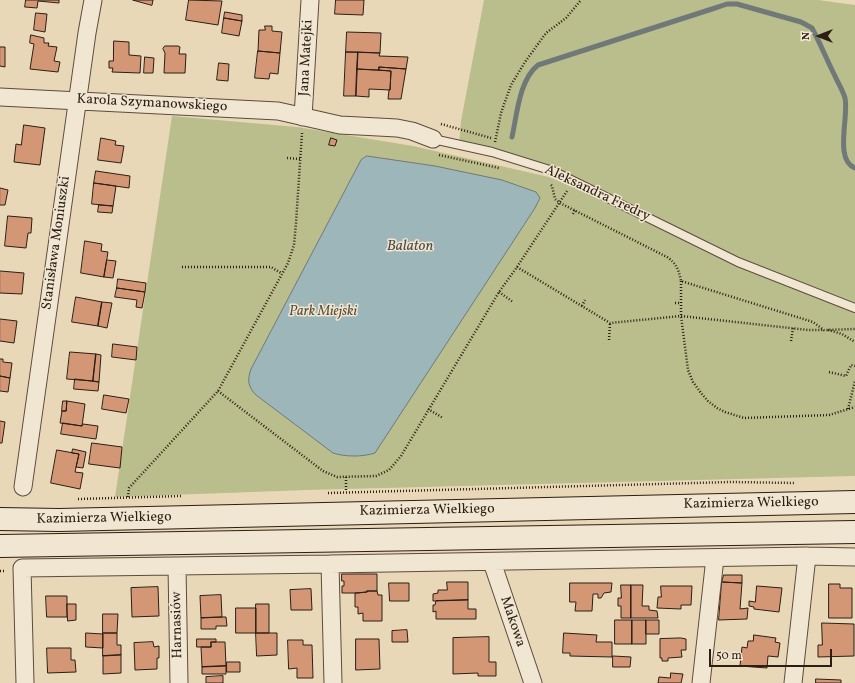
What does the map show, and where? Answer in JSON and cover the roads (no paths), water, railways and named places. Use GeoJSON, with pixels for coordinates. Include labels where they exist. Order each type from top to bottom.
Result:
{"type":"FeatureCollection","features":[{"type":"Feature","properties":{"kind":"main road","name":"Kazimierza Wielkiego"},"geometry":{"type":"LineString","coordinates":[[0,520],[59,520],[855,502]]}},
{"type":"Feature","properties":{"kind":"main road"},"geometry":{"type":"LineString","coordinates":[[587,507],[591,510],[596,519],[594,529],[587,536]]}},
{"type":"Feature","properties":{"kind":"main road","name":"Kazimierza Wielkiego"},"geometry":{"type":"LineString","coordinates":[[0,546],[855,532]]}},
{"type":"Feature","properties":{"kind":"street","name":"Stanisława Moniuszki"},"geometry":{"type":"LineString","coordinates":[[23,487],[93,0]]}},
{"type":"Feature","properties":{"kind":"street","name":"Jana Matejki"},"geometry":{"type":"LineString","coordinates":[[303,117],[310,0]]}},
{"type":"Feature","properties":{"kind":"street","name":"Karola Szymanowskiego"},"geometry":{"type":"LineString","coordinates":[[0,97],[278,111],[303,117]]}},
{"type":"Feature","properties":{"kind":"street","name":"Aleksandra Fredry"},"geometry":{"type":"LineString","coordinates":[[303,117],[340,125],[397,128],[412,131],[436,147]]}},
{"type":"Feature","properties":{"kind":"street"},"geometry":{"type":"LineString","coordinates":[[793,683],[807,556]]}},
{"type":"Feature","properties":{"kind":"street"},"geometry":{"type":"LineString","coordinates":[[25,683],[22,568],[807,556],[855,558]]}},
{"type":"Feature","properties":{"kind":"street"},"geometry":{"type":"LineString","coordinates":[[701,683],[715,558]]}},
{"type":"Feature","properties":{"kind":"street","name":"Makowa"},"geometry":{"type":"LineString","coordinates":[[492,562],[533,683]]}},
{"type":"Feature","properties":{"kind":"street"},"geometry":{"type":"LineString","coordinates":[[330,564],[333,683]]}},
{"type":"Feature","properties":{"kind":"street","name":"Harnasiów"},"geometry":{"type":"LineString","coordinates":[[178,566],[179,683]]}},
{"type":"Feature","properties":{"kind":"lane","name":"Aleksandra Fredry"},"geometry":{"type":"LineString","coordinates":[[436,147],[492,152],[553,171],[738,262],[855,308]]}},
{"type":"Feature","properties":{"kind":"water","name":"Balaton"},"geometry":{"type":"Polygon","coordinates":[[[367,156],[435,166],[502,180],[536,192],[540,198],[535,208],[375,453],[360,456],[348,456],[333,453],[256,395],[251,389],[249,377],[251,369],[361,160],[367,156]]]}},
{"type":"Feature","properties":{"kind":"waterway"},"geometry":{"type":"LineString","coordinates":[[512,137],[517,109],[523,89],[527,79],[538,65],[727,4],[737,4],[801,22],[812,28],[845,98],[845,156],[849,163],[855,168]]}},
{"type":"Feature","properties":{"kind":"park label","name":"Park Miejski"},"geometry":{"type":"Point","coordinates":[323,312]}}]}
